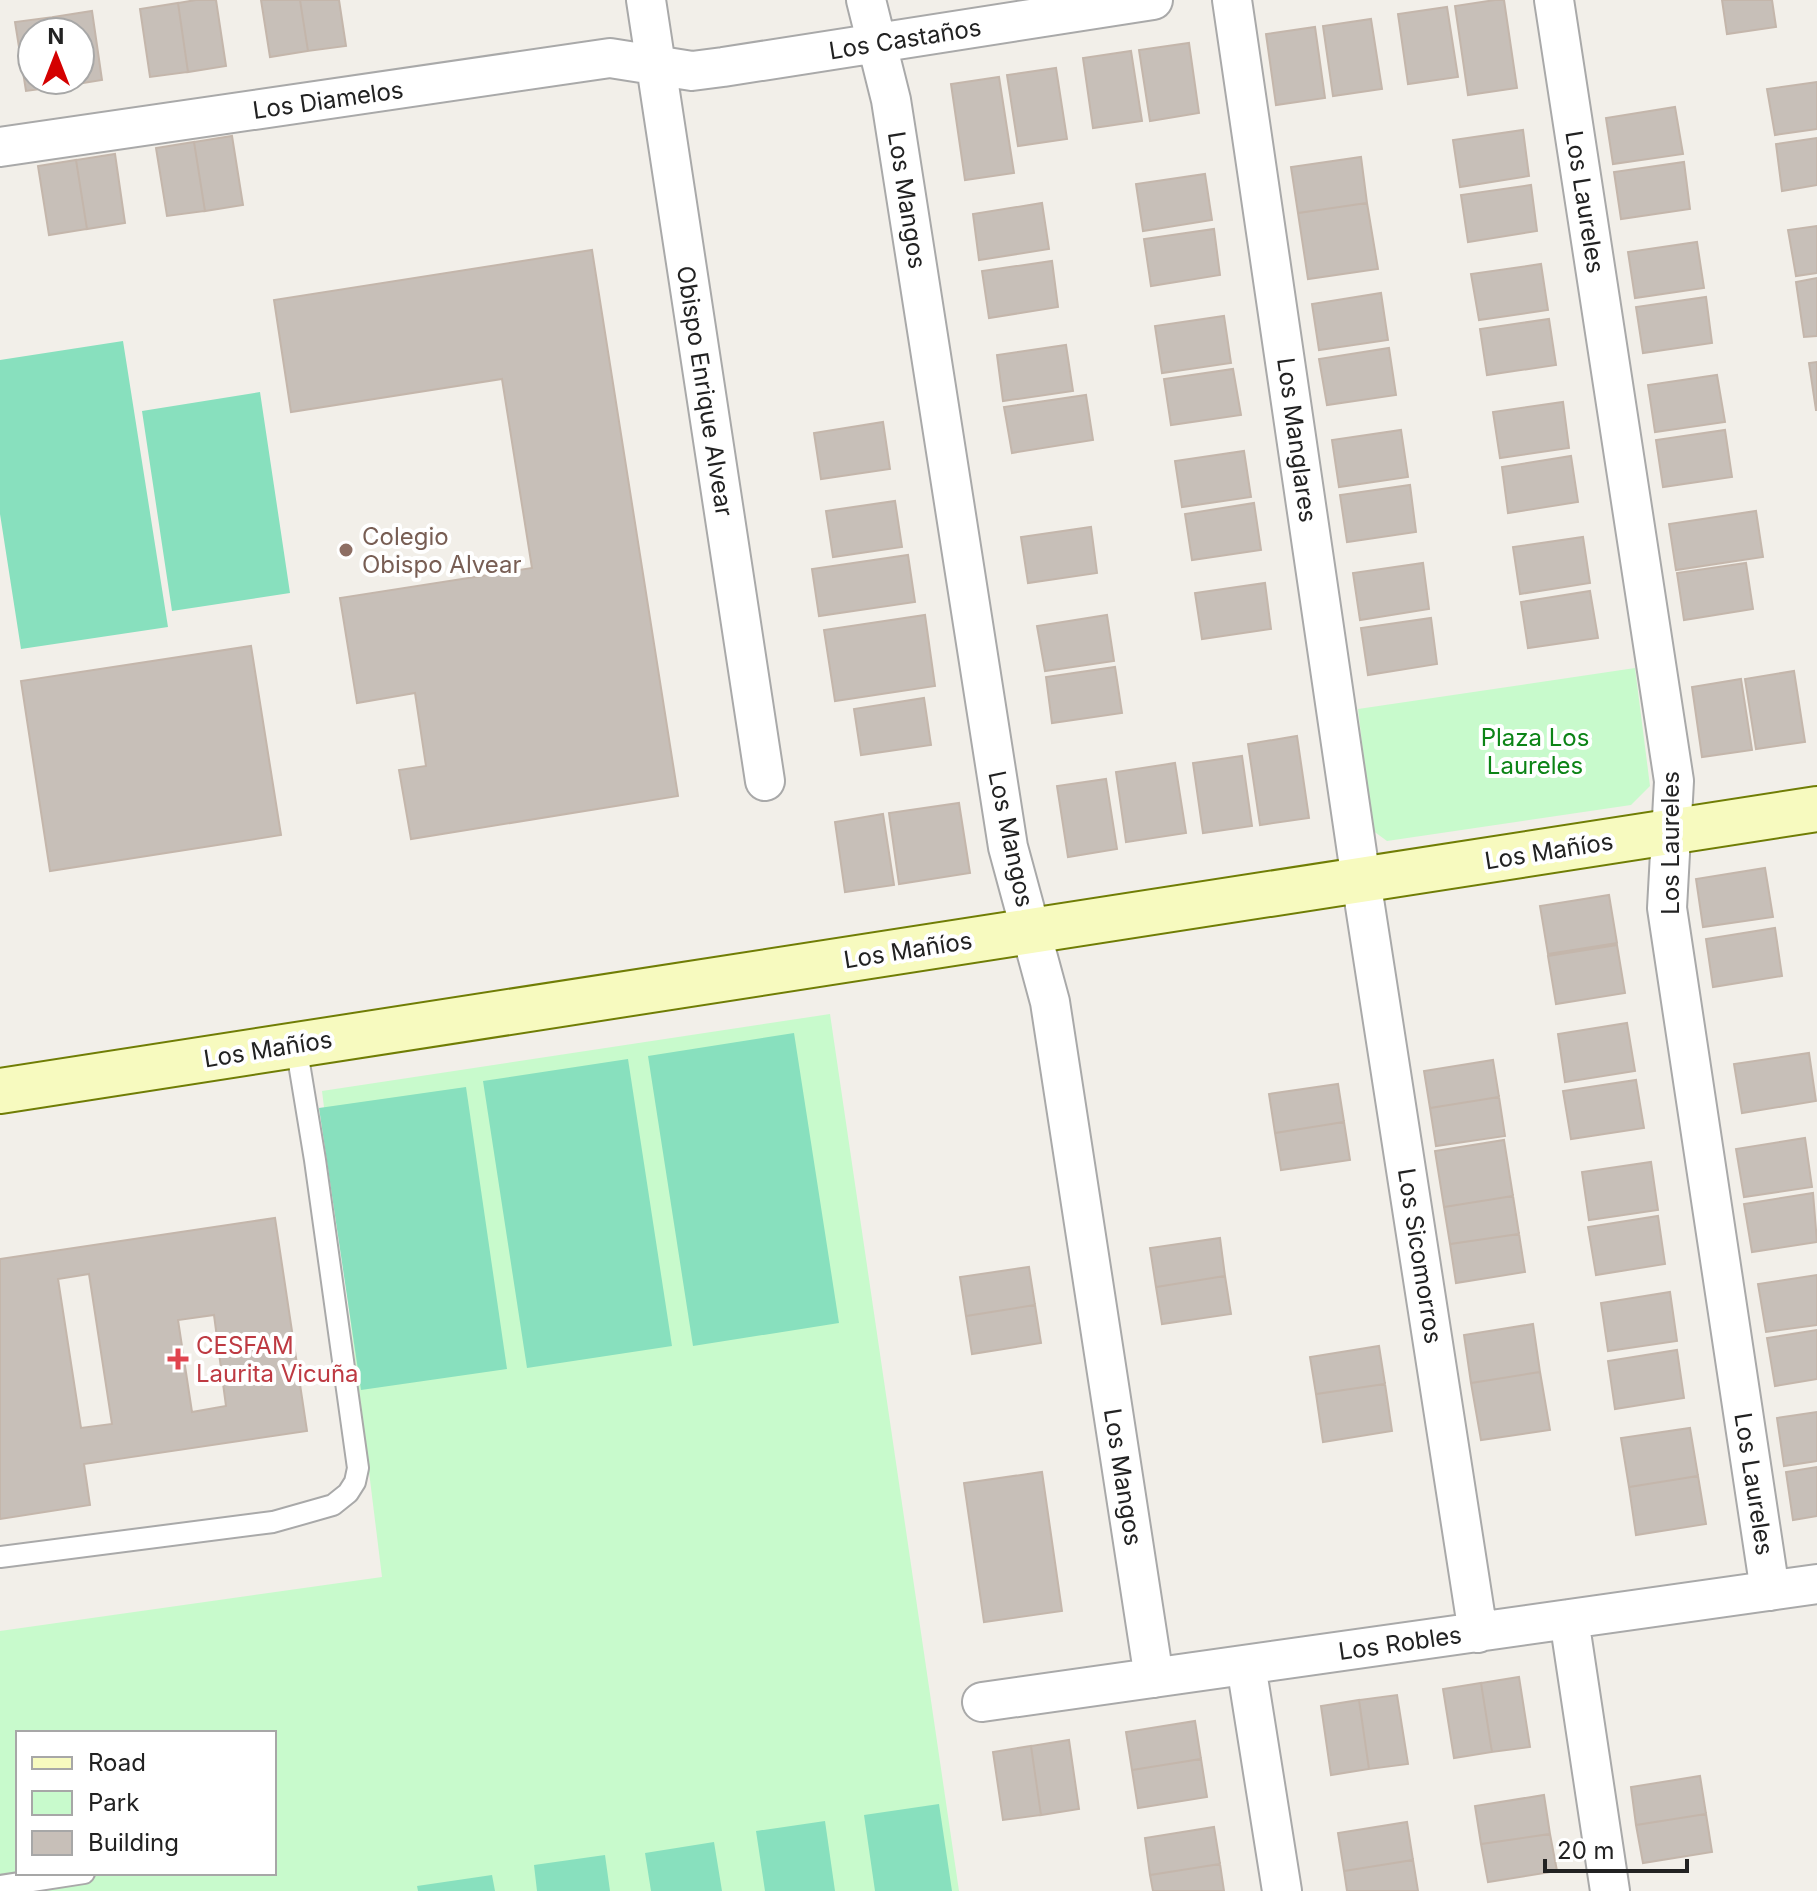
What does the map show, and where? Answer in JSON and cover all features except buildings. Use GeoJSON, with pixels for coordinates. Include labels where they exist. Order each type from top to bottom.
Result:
{"type":"FeatureCollection","features":[{"type":"Feature","properties":{"kind":"street","name":"Obispo Enrique Alvear"},"geometry":{"type":"LineString","coordinates":[[646,0],[765,781]]}},
{"type":"Feature","properties":{"kind":"street","name":"Los Mangos"},"geometry":{"type":"LineString","coordinates":[[866,0],[891,100],[1008,847],[1050,1002],[1154,1678]]}},
{"type":"Feature","properties":{"kind":"street","name":"Los Castaños"},"geometry":{"type":"LineString","coordinates":[[656,66],[692,71],[1153,0]]}},
{"type":"Feature","properties":{"kind":"street","name":"Los Manglares"},"geometry":{"type":"LineString","coordinates":[[1232,0],[1361,880]]}},
{"type":"Feature","properties":{"kind":"street","name":"Los Laureles"},"geometry":{"type":"LineString","coordinates":[[1554,0],[1674,781],[1667,908],[1770,1591]]}},
{"type":"Feature","properties":{"kind":"street","name":"Los Diamelos"},"geometry":{"type":"LineString","coordinates":[[0,147],[610,58],[656,66]]}},
{"type":"Feature","properties":{"kind":"street","name":"Los Mañíos"},"geometry":{"type":"LineString","coordinates":[[0,1091],[1817,809]]}},
{"type":"Feature","properties":{"kind":"street","name":"Los Sicomorros"},"geometry":{"type":"LineString","coordinates":[[1361,880],[1478,1633]]}},
{"type":"Feature","properties":{"kind":"street","name":"Los Robles"},"geometry":{"type":"LineString","coordinates":[[982,1702],[1817,1584]]}},
{"type":"Feature","properties":{"kind":"street"},"geometry":{"type":"LineString","coordinates":[[1569,1619],[1610,1891]]}},
{"type":"Feature","properties":{"kind":"street"},"geometry":{"type":"LineString","coordinates":[[1246,1665],[1282,1891]]}},
{"type":"Feature","properties":{"kind":"lane"},"geometry":{"type":"LineString","coordinates":[[0,1557],[273,1522],[333,1505],[348,1493],[355,1482],[358,1468],[296,1045]]}},
{"type":"Feature","properties":{"kind":"lane"},"geometry":{"type":"LineString","coordinates":[[0,1886],[71,1875]]}},
{"type":"Feature","properties":{"kind":"green space"},"geometry":{"type":"Polygon","coordinates":[[[123,341],[168,627],[21,649],[0,514],[0,360],[123,341]]]}},
{"type":"Feature","properties":{"kind":"green space"},"geometry":{"type":"Polygon","coordinates":[[[260,392],[290,593],[172,611],[142,411],[260,392]]]}},
{"type":"Feature","properties":{"kind":"green space","name":"Plaza Los Laureles"},"geometry":{"type":"Polygon","coordinates":[[[1635,668],[1650,786],[1631,805],[1387,841],[1372,830],[1358,709],[1635,668]]]}},
{"type":"Feature","properties":{"kind":"green space"},"geometry":{"type":"Polygon","coordinates":[[[830,1014],[959,1891],[0,1891],[0,1631],[382,1577],[322,1091],[830,1014]]]}},
{"type":"Feature","properties":{"kind":"green space"},"geometry":{"type":"Polygon","coordinates":[[[794,1033],[839,1323],[693,1346],[648,1056],[794,1033]]]}},
{"type":"Feature","properties":{"kind":"green space"},"geometry":{"type":"Polygon","coordinates":[[[628,1059],[672,1346],[527,1368],[483,1081],[628,1059]]]}},
{"type":"Feature","properties":{"kind":"green space"},"geometry":{"type":"Polygon","coordinates":[[[466,1087],[507,1369],[361,1390],[319,1108],[466,1087]]]}},
{"type":"Feature","properties":{"kind":"green space"},"geometry":{"type":"Polygon","coordinates":[[[939,1804],[952,1891],[875,1891],[864,1815],[939,1804]]]}},
{"type":"Feature","properties":{"kind":"green space"},"geometry":{"type":"Polygon","coordinates":[[[825,1821],[835,1891],[765,1891],[756,1831],[825,1821]]]}},
{"type":"Feature","properties":{"kind":"green space"},"geometry":{"type":"Polygon","coordinates":[[[714,1842],[722,1891],[651,1891],[645,1853],[714,1842]]]}},
{"type":"Feature","properties":{"kind":"green space"},"geometry":{"type":"Polygon","coordinates":[[[605,1855],[610,1891],[537,1891],[534,1865],[605,1855]]]}},
{"type":"Feature","properties":{"kind":"green space"},"geometry":{"type":"Polygon","coordinates":[[[492,1875],[495,1891],[418,1891],[417,1886],[492,1875]]]}},
{"type":"Feature","properties":{"kind":"place","name":"Colegio Obispo Alvear"},"geometry":{"type":"Point","coordinates":[346,550]}},
{"type":"Feature","properties":{"kind":"place","name":"CESFAM Laurita Vicuña"},"geometry":{"type":"Point","coordinates":[178,1359]}}]}
